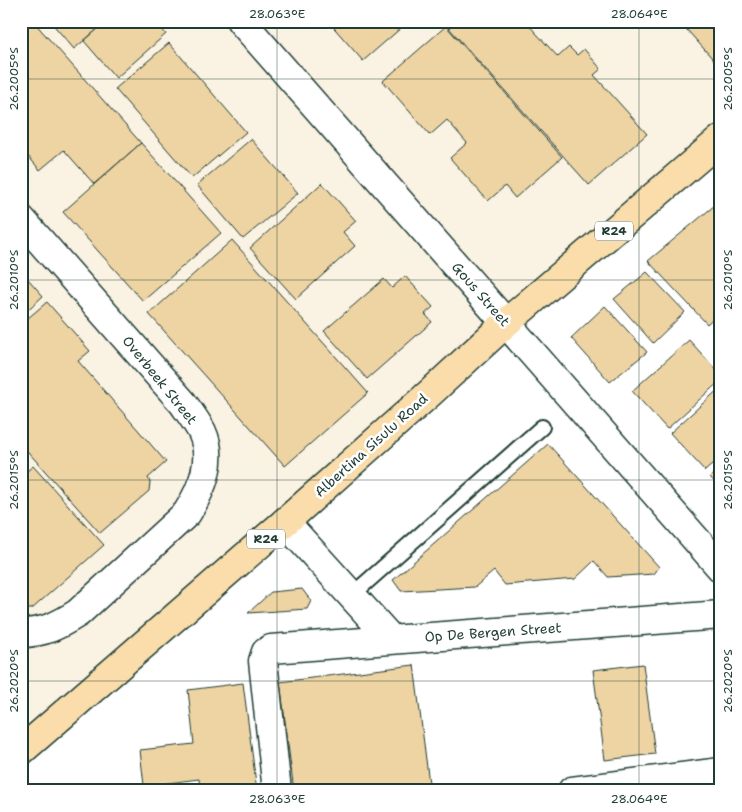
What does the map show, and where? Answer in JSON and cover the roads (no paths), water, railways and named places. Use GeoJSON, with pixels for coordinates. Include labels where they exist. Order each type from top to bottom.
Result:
{"type":"FeatureCollection","features":[{"type":"Feature","properties":{"kind":"main road","name":"Albertina Sisulu Road"},"geometry":{"type":"LineString","coordinates":[[21,751],[430,394],[506,322],[721,139]]}},
{"type":"Feature","properties":{"kind":"street","name":"Gous Street"},"geometry":{"type":"LineString","coordinates":[[241,21],[718,560]]}},
{"type":"Feature","properties":{"kind":"street","name":"Overbeek Street"},"geometry":{"type":"LineString","coordinates":[[21,219],[183,403],[202,432],[207,448],[204,482],[187,513],[78,613],[58,626],[47,630],[21,633]]}},
{"type":"Feature","properties":{"kind":"street"},"geometry":{"type":"LineString","coordinates":[[285,522],[391,639]]}},
{"type":"Feature","properties":{"kind":"street","name":"Op De Bergen Street"},"geometry":{"type":"LineString","coordinates":[[277,791],[263,661],[266,652],[271,648],[721,615]]}},
{"type":"Feature","properties":{"kind":"street"},"geometry":{"type":"LineString","coordinates":[[572,791],[721,772]]}},
{"type":"Feature","properties":{"kind":"lane"},"geometry":{"type":"LineString","coordinates":[[352,595],[542,427]]}}]}
